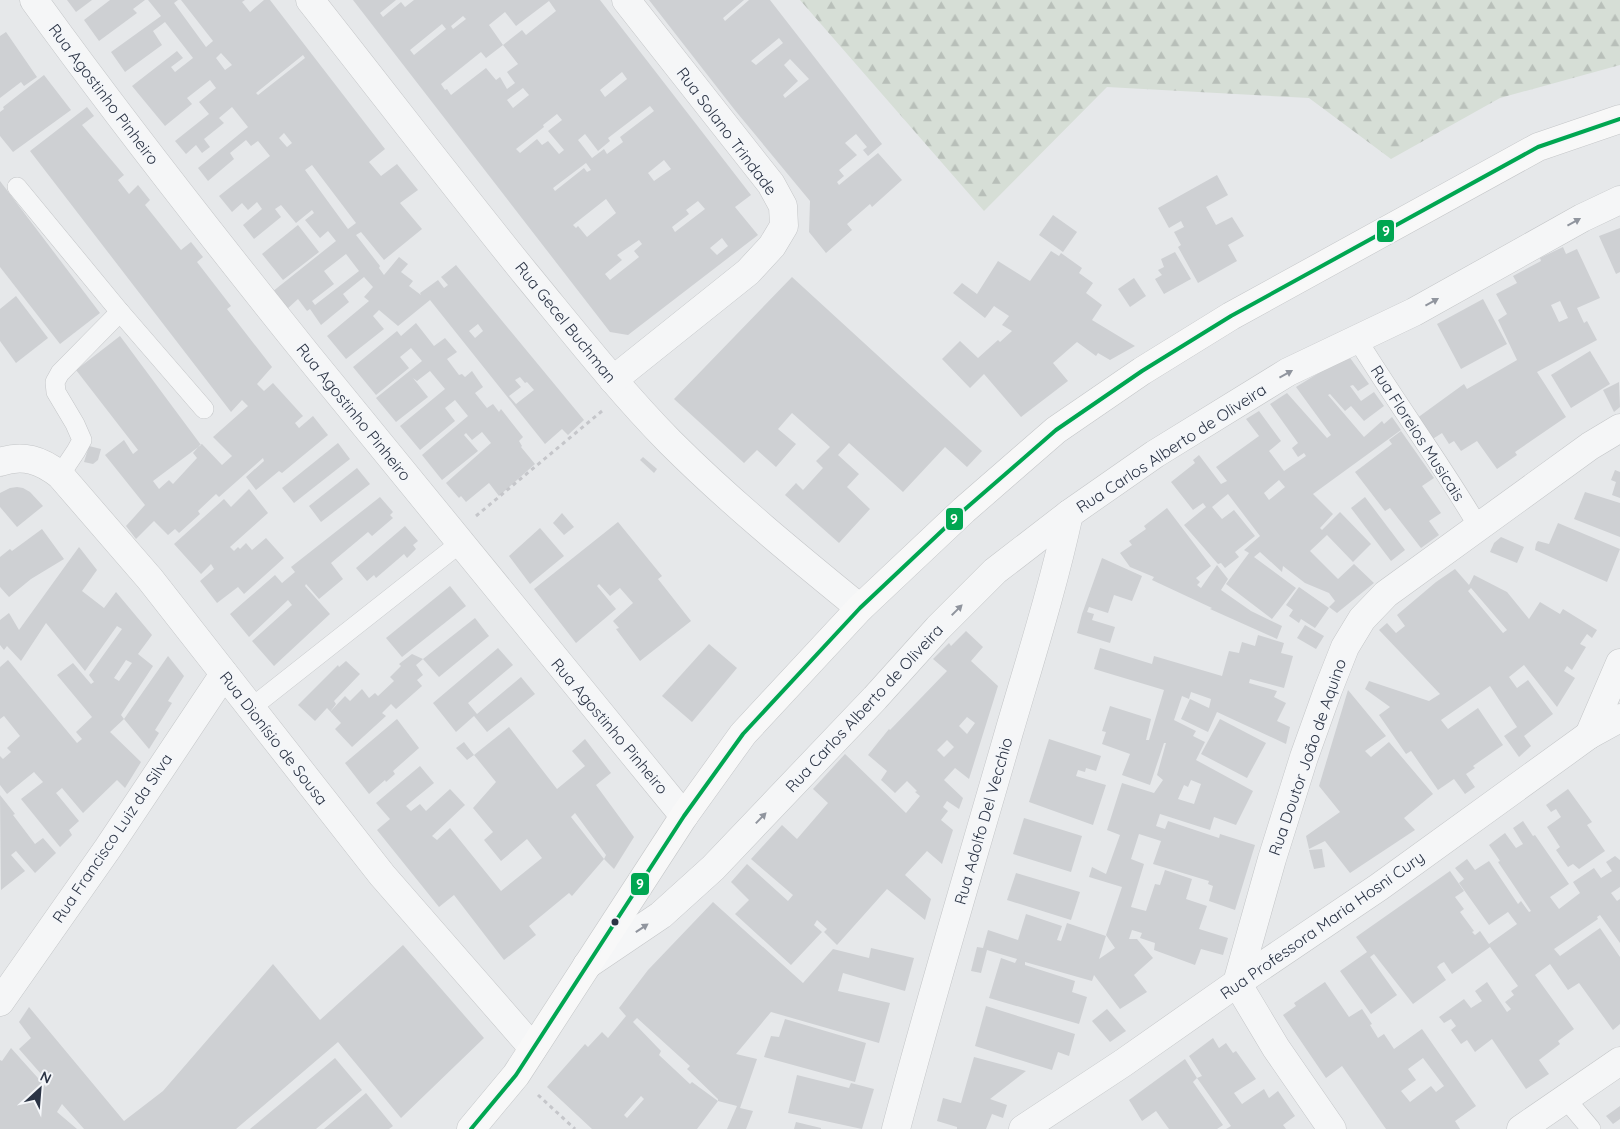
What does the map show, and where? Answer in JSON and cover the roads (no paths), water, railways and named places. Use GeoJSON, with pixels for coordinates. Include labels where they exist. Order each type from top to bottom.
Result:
{"type":"FeatureCollection","features":[{"type":"Feature","properties":{"kind":"main road"},"geometry":{"type":"LineString","coordinates":[[470,1129],[516,1075],[684,816],[743,734],[860,608],[964,510],[1056,430],[1142,371],[1231,316],[1538,147],[1620,119]]}},
{"type":"Feature","properties":{"kind":"street","name":"Rua Agostinho Pinheiro"},"geometry":{"type":"LineString","coordinates":[[34,0],[144,149],[456,540],[684,816]]}},
{"type":"Feature","properties":{"kind":"street","name":"Rua Gecel Buchman"},"geometry":{"type":"LineString","coordinates":[[310,0],[459,191],[619,386],[671,443],[699,469],[807,565],[860,608]]}},
{"type":"Feature","properties":{"kind":"street","name":"Rua Solano Trindade"},"geometry":{"type":"LineString","coordinates":[[619,386],[748,272],[772,246],[784,226],[783,206],[771,184],[626,0]]}},
{"type":"Feature","properties":{"kind":"street","name":"Rua Carlos Alberto de Oliveira"},"geometry":{"type":"LineString","coordinates":[[588,965],[661,915],[714,868],[875,698],[938,628],[995,571],[1069,514],[1155,454],[1288,372],[1414,312],[1582,218],[1620,200]]}},
{"type":"Feature","properties":{"kind":"street","name":"Rua Doutor João de Aquino"},"geometry":{"type":"LineString","coordinates":[[1236,984],[1301,767],[1345,647],[1362,619],[1386,594],[1590,446],[1620,428]]}},
{"type":"Feature","properties":{"kind":"street","name":"Rua Dionísio de Sousa"},"geometry":{"type":"LineString","coordinates":[[0,462],[12,458],[34,460],[51,468],[60,475],[150,579],[382,875],[533,1048]]}},
{"type":"Feature","properties":{"kind":"street","name":"Rua Adolfo Del Vecchio"},"geometry":{"type":"LineString","coordinates":[[896,1129],[932,996],[1042,619],[1069,514]]}},
{"type":"Feature","properties":{"kind":"street"},"geometry":{"type":"LineString","coordinates":[[1590,735],[1620,663]]}},
{"type":"Feature","properties":{"kind":"street","name":"Rua Francisco Luiz da Silva"},"geometry":{"type":"LineString","coordinates":[[0,1002],[108,848],[224,674]]}},
{"type":"Feature","properties":{"kind":"street","name":"Rua Professora Maria Hosni Cury"},"geometry":{"type":"LineString","coordinates":[[1023,1129],[1379,888],[1590,735],[1620,718]]}},
{"type":"Feature","properties":{"kind":"street"},"geometry":{"type":"LineString","coordinates":[[1236,984],[1276,1048],[1332,1129]]}},
{"type":"Feature","properties":{"kind":"street"},"geometry":{"type":"LineString","coordinates":[[1521,1129],[1620,1061]]}},
{"type":"Feature","properties":{"kind":"lane"},"geometry":{"type":"LineString","coordinates":[[17,187],[120,312],[204,409]]}},
{"type":"Feature","properties":{"kind":"lane"},"geometry":{"type":"LineString","coordinates":[[60,475],[82,440],[56,392],[55,382],[60,374],[120,312]]}},
{"type":"Feature","properties":{"kind":"lane","name":"Rua Floreios Musicais"},"geometry":{"type":"LineString","coordinates":[[1357,339],[1379,376],[1460,495],[1479,528]]}},
{"type":"Feature","properties":{"kind":"lane"},"geometry":{"type":"LineString","coordinates":[[251,708],[456,540]]}},
{"type":"Feature","properties":{"kind":"lane"},"geometry":{"type":"LineString","coordinates":[[1565,1098],[1591,1129]]}}]}
